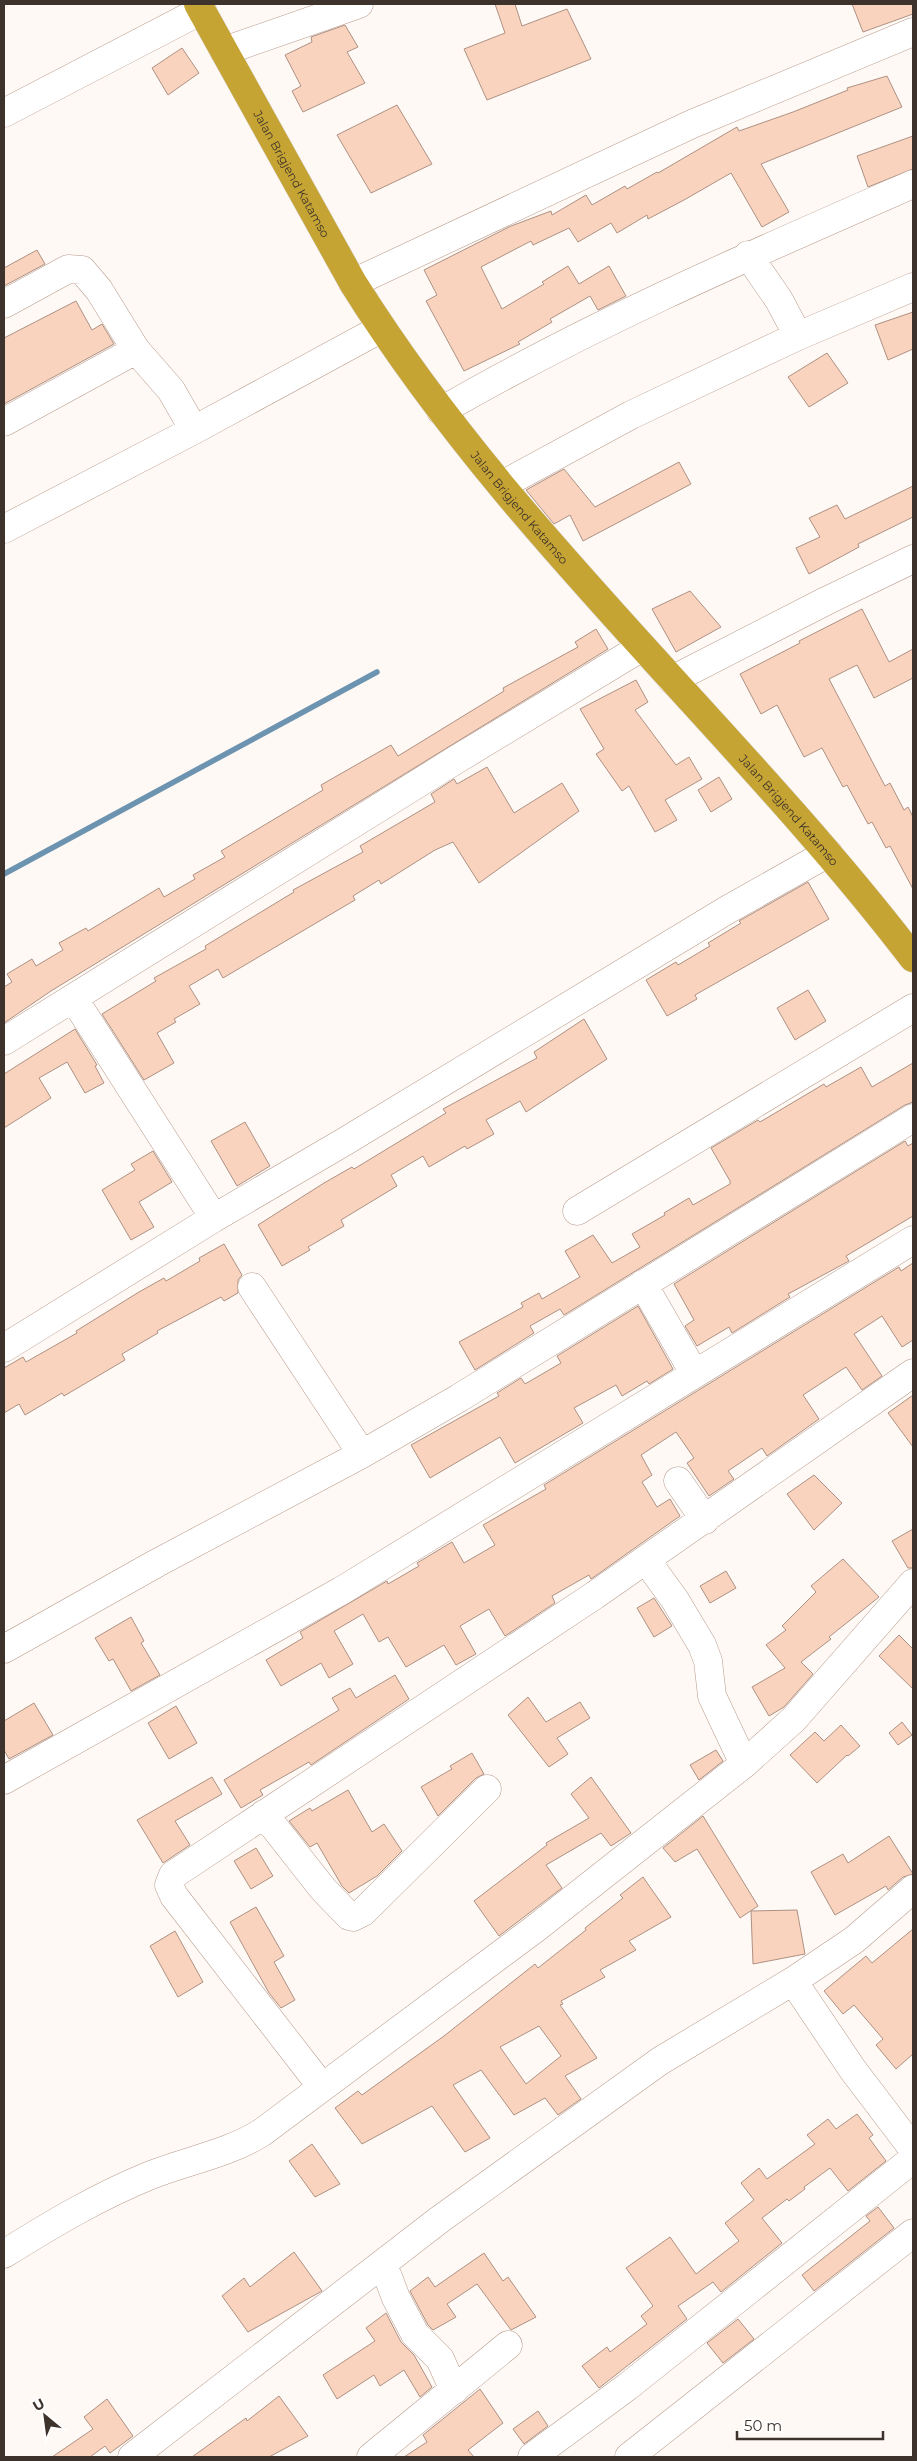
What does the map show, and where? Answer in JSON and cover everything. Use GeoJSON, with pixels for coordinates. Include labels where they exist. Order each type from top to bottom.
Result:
{"type":"FeatureCollection","features":[{"type":"Feature","properties":{"kind":"highway","name":"Jalan Brigjend Katamso"},"geometry":{"type":"LineString","coordinates":[[200,7],[353,283],[382,328],[441,411],[558,554],[828,853],[913,958]]}},
{"type":"Feature","properties":{"kind":"street"},"geometry":{"type":"LineString","coordinates":[[224,51],[359,4]]}},
{"type":"Feature","properties":{"kind":"street"},"geometry":{"type":"LineString","coordinates":[[4,113],[200,7]]}},
{"type":"Feature","properties":{"kind":"street"},"geometry":{"type":"LineString","coordinates":[[353,283],[692,124],[913,32]]}},
{"type":"Feature","properties":{"kind":"street"},"geometry":{"type":"LineString","coordinates":[[441,411],[494,380],[596,327],[748,255],[913,184]]}},
{"type":"Feature","properties":{"kind":"street"},"geometry":{"type":"LineString","coordinates":[[748,255],[778,300],[798,336]]}},
{"type":"Feature","properties":{"kind":"street"},"geometry":{"type":"LineString","coordinates":[[4,304],[68,269],[82,270],[96,286],[136,350],[171,390],[194,430]]}},
{"type":"Feature","properties":{"kind":"street"},"geometry":{"type":"LineString","coordinates":[[502,485],[631,415],[798,336],[913,287]]}},
{"type":"Feature","properties":{"kind":"street"},"geometry":{"type":"LineString","coordinates":[[4,529],[194,430],[382,328]]}},
{"type":"Feature","properties":{"kind":"street"},"geometry":{"type":"LineString","coordinates":[[4,422],[136,350]]}},
{"type":"Feature","properties":{"kind":"street"},"geometry":{"type":"LineString","coordinates":[[672,680],[826,601],[913,559]]}},
{"type":"Feature","properties":{"kind":"street"},"geometry":{"type":"LineString","coordinates":[[4,1042],[454,761],[642,647]]}},
{"type":"Feature","properties":{"kind":"street"},"geometry":{"type":"LineString","coordinates":[[4,1348],[214,1218],[344,1142],[727,910],[828,853]]}},
{"type":"Feature","properties":{"kind":"street"},"geometry":{"type":"LineString","coordinates":[[74,999],[214,1218]]}},
{"type":"Feature","properties":{"kind":"street"},"geometry":{"type":"LineString","coordinates":[[577,1211],[913,1008]]}},
{"type":"Feature","properties":{"kind":"street"},"geometry":{"type":"LineString","coordinates":[[4,1649],[157,1563],[362,1454],[459,1398],[913,1118]]}},
{"type":"Feature","properties":{"kind":"street"},"geometry":{"type":"LineString","coordinates":[[4,1780],[341,1591],[913,1240]]}},
{"type":"Feature","properties":{"kind":"street"},"geometry":{"type":"LineString","coordinates":[[643,1284],[694,1373]]}},
{"type":"Feature","properties":{"kind":"street"},"geometry":{"type":"LineString","coordinates":[[252,1287],[362,1454]]}},
{"type":"Feature","properties":{"kind":"street"},"geometry":{"type":"LineString","coordinates":[[322,2087],[174,1896],[169,1885],[173,1875],[705,1520],[913,1373]]}},
{"type":"Feature","properties":{"kind":"street"},"geometry":{"type":"LineString","coordinates":[[678,1481],[705,1520]]}},
{"type":"Feature","properties":{"kind":"street"},"geometry":{"type":"LineString","coordinates":[[646,1560],[675,1600],[702,1645],[708,1660],[712,1696],[744,1764]]}},
{"type":"Feature","properties":{"kind":"street"},"geometry":{"type":"LineString","coordinates":[[4,2254],[68,2215],[120,2188],[154,2174],[222,2153],[252,2139],[536,1928],[744,1764],[794,1719],[913,1583]]}},
{"type":"Feature","properties":{"kind":"street"},"geometry":{"type":"LineString","coordinates":[[264,1814],[323,1889],[344,1912],[353,1917],[363,1912],[487,1789]]}},
{"type":"Feature","properties":{"kind":"street"},"geometry":{"type":"LineString","coordinates":[[132,2457],[439,2220],[660,2061],[794,1982],[875,1923],[913,1889]]}},
{"type":"Feature","properties":{"kind":"street"},"geometry":{"type":"LineString","coordinates":[[794,1982],[853,2070],[913,2149]]}},
{"type":"Feature","properties":{"kind":"street"},"geometry":{"type":"LineString","coordinates":[[532,2457],[627,2387],[913,2159]]}},
{"type":"Feature","properties":{"kind":"street"},"geometry":{"type":"LineString","coordinates":[[629,2457],[913,2233]]}},
{"type":"Feature","properties":{"kind":"street"},"geometry":{"type":"LineString","coordinates":[[383,2264],[396,2298],[415,2334],[440,2360],[454,2390]]}},
{"type":"Feature","properties":{"kind":"street"},"geometry":{"type":"LineString","coordinates":[[371,2457],[508,2345]]}},
{"type":"Feature","properties":{"kind":"building"},"geometry":{"type":"Polygon","coordinates":[[[495,4],[515,4],[522,26],[567,9],[591,59],[487,100],[464,49],[505,33],[495,4]]]}},
{"type":"Feature","properties":{"kind":"building"},"geometry":{"type":"Polygon","coordinates":[[[852,4],[913,4],[913,14],[863,32],[852,4]]]}},
{"type":"Feature","properties":{"kind":"building"},"geometry":{"type":"Polygon","coordinates":[[[345,25],[358,47],[347,52],[365,83],[303,112],[292,91],[301,86],[285,55],[312,42],[311,37],[345,25]]]}},
{"type":"Feature","properties":{"kind":"building"},"geometry":{"type":"Polygon","coordinates":[[[182,48],[199,73],[168,95],[152,68],[182,48]]]}},
{"type":"Feature","properties":{"kind":"building"},"geometry":{"type":"Polygon","coordinates":[[[887,76],[902,107],[761,164],[789,212],[762,227],[731,173],[648,219],[647,215],[617,233],[611,223],[578,242],[569,228],[533,245],[531,241],[481,267],[502,309],[544,284],[542,282],[568,266],[579,284],[609,266],[626,296],[598,310],[590,296],[550,319],[552,322],[518,342],[520,344],[464,371],[426,301],[437,295],[424,270],[511,226],[551,211],[552,215],[586,195],[592,205],[625,186],[627,189],[658,173],[737,127],[739,131],[793,112],[848,90],[847,88],[887,76]]]}},
{"type":"Feature","properties":{"kind":"building"},"geometry":{"type":"Polygon","coordinates":[[[397,105],[432,164],[371,193],[337,135],[397,105]]]}},
{"type":"Feature","properties":{"kind":"building"},"geometry":{"type":"Polygon","coordinates":[[[913,136],[913,169],[868,187],[857,156],[913,136]]]}},
{"type":"Feature","properties":{"kind":"building"},"geometry":{"type":"Polygon","coordinates":[[[37,250],[45,264],[4,286],[4,268],[37,250]]]}},
{"type":"Feature","properties":{"kind":"building"},"geometry":{"type":"Polygon","coordinates":[[[76,301],[92,330],[102,324],[114,344],[4,404],[4,338],[76,301]]]}},
{"type":"Feature","properties":{"kind":"building"},"geometry":{"type":"Polygon","coordinates":[[[913,312],[913,349],[888,360],[875,325],[913,312]]]}},
{"type":"Feature","properties":{"kind":"building"},"geometry":{"type":"Polygon","coordinates":[[[827,353],[848,383],[809,407],[788,377],[827,353]]]}},
{"type":"Feature","properties":{"kind":"building"},"geometry":{"type":"Polygon","coordinates":[[[679,462],[691,484],[583,541],[570,515],[554,524],[526,490],[564,469],[595,507],[679,462]]]}},
{"type":"Feature","properties":{"kind":"building"},"geometry":{"type":"Polygon","coordinates":[[[913,486],[913,517],[858,544],[859,547],[809,574],[796,548],[820,537],[809,518],[837,505],[845,519],[913,486]]]}},
{"type":"Feature","properties":{"kind":"building"},"geometry":{"type":"Polygon","coordinates":[[[690,591],[721,627],[676,652],[652,609],[690,591]]]}},
{"type":"Feature","properties":{"kind":"building"},"geometry":{"type":"Polygon","coordinates":[[[862,609],[889,662],[913,649],[913,678],[874,698],[857,665],[829,679],[885,786],[890,783],[904,810],[908,807],[913,817],[913,889],[890,846],[886,848],[872,822],[868,824],[847,785],[843,787],[822,748],[804,757],[777,705],[761,714],[740,674],[862,609]]]}},
{"type":"Feature","properties":{"kind":"building"},"geometry":{"type":"Polygon","coordinates":[[[596,629],[608,649],[51,991],[4,1023],[4,987],[12,982],[7,974],[32,959],[36,966],[63,950],[59,943],[86,928],[88,931],[159,888],[164,897],[195,879],[193,875],[225,857],[221,851],[323,790],[321,785],[391,745],[398,756],[504,691],[503,688],[578,647],[575,642],[596,629]]]}},
{"type":"Feature","properties":{"kind":"building"},"geometry":{"type":"Polygon","coordinates":[[[636,680],[648,702],[635,710],[676,765],[689,757],[702,779],[665,800],[677,820],[655,832],[629,786],[622,791],[596,754],[604,749],[580,709],[636,680]]]}},
{"type":"Feature","properties":{"kind":"building"},"geometry":{"type":"Polygon","coordinates":[[[487,767],[514,813],[562,783],[579,811],[479,883],[453,842],[435,850],[381,884],[379,880],[353,896],[355,900],[223,978],[218,969],[189,986],[200,1004],[174,1019],[176,1022],[157,1033],[174,1063],[144,1080],[102,1014],[156,981],[154,978],[206,949],[205,946],[294,892],[293,890],[363,852],[360,846],[435,802],[431,794],[454,779],[457,784],[487,767]]]}},
{"type":"Feature","properties":{"kind":"building"},"geometry":{"type":"Polygon","coordinates":[[[719,777],[732,799],[711,812],[698,790],[719,777]]]}},
{"type":"Feature","properties":{"kind":"building"},"geometry":{"type":"Polygon","coordinates":[[[808,882],[829,919],[695,995],[697,999],[667,1016],[646,980],[676,962],[678,965],[710,946],[708,943],[741,923],[739,921],[808,882]]]}},
{"type":"Feature","properties":{"kind":"building"},"geometry":{"type":"Polygon","coordinates":[[[808,990],[826,1021],[795,1040],[777,1008],[808,990]]]}},
{"type":"Feature","properties":{"kind":"building"},"geometry":{"type":"Polygon","coordinates":[[[584,1019],[607,1059],[526,1112],[520,1101],[486,1120],[494,1134],[467,1149],[465,1146],[429,1167],[423,1156],[391,1175],[397,1186],[341,1220],[344,1226],[308,1247],[310,1250],[282,1266],[258,1225],[324,1183],[352,1167],[354,1169],[446,1113],[443,1109],[537,1058],[534,1052],[584,1019]]]}},
{"type":"Feature","properties":{"kind":"building"},"geometry":{"type":"Polygon","coordinates":[[[75,1029],[97,1065],[95,1066],[104,1083],[85,1093],[67,1062],[39,1078],[51,1098],[4,1128],[4,1074],[75,1029]]]}},
{"type":"Feature","properties":{"kind":"building"},"geometry":{"type":"Polygon","coordinates":[[[913,1063],[913,1102],[905,1105],[564,1315],[560,1309],[530,1326],[534,1333],[475,1370],[459,1342],[523,1307],[521,1303],[539,1293],[542,1299],[580,1277],[565,1251],[593,1235],[612,1263],[640,1247],[632,1234],[665,1215],[664,1213],[689,1198],[693,1205],[730,1184],[711,1148],[758,1120],[760,1122],[824,1084],[826,1087],[861,1067],[872,1087],[913,1063]]]}},
{"type":"Feature","properties":{"kind":"building"},"geometry":{"type":"Polygon","coordinates":[[[245,1122],[270,1166],[237,1186],[211,1141],[245,1122]]]}},
{"type":"Feature","properties":{"kind":"building"},"geometry":{"type":"Polygon","coordinates":[[[905,1141],[908,1146],[913,1143],[913,1216],[846,1256],[849,1261],[788,1294],[790,1297],[732,1333],[729,1327],[697,1346],[685,1326],[694,1320],[674,1284],[905,1141]]]}},
{"type":"Feature","properties":{"kind":"building"},"geometry":{"type":"Polygon","coordinates":[[[153,1151],[172,1182],[139,1202],[154,1227],[131,1240],[102,1190],[135,1170],[131,1164],[153,1151]]]}},
{"type":"Feature","properties":{"kind":"building"},"geometry":{"type":"Polygon","coordinates":[[[224,1244],[242,1275],[238,1280],[238,1293],[224,1301],[221,1297],[157,1331],[158,1333],[122,1354],[125,1360],[64,1396],[62,1393],[25,1415],[19,1404],[4,1413],[4,1368],[23,1357],[26,1362],[77,1333],[76,1331],[139,1292],[164,1278],[166,1281],[200,1261],[199,1258],[224,1244]]]}},
{"type":"Feature","properties":{"kind":"building"},"geometry":{"type":"Polygon","coordinates":[[[913,1263],[913,1340],[902,1347],[882,1316],[854,1334],[882,1376],[862,1390],[846,1367],[803,1395],[819,1419],[767,1456],[762,1448],[728,1471],[734,1479],[709,1496],[687,1463],[694,1458],[676,1432],[641,1455],[652,1475],[642,1482],[657,1507],[670,1499],[680,1516],[591,1579],[589,1575],[552,1596],[555,1603],[505,1636],[489,1609],[460,1626],[476,1654],[456,1665],[444,1645],[406,1667],[388,1637],[379,1642],[363,1614],[334,1631],[353,1664],[329,1678],[321,1663],[281,1686],[266,1660],[303,1638],[300,1632],[387,1581],[388,1584],[419,1566],[417,1563],[452,1542],[464,1563],[495,1545],[483,1525],[546,1489],[544,1485],[899,1267],[901,1271],[913,1263]]]}},
{"type":"Feature","properties":{"kind":"building"},"geometry":{"type":"Polygon","coordinates":[[[638,1306],[673,1369],[649,1384],[647,1381],[622,1396],[616,1385],[574,1408],[583,1423],[515,1463],[500,1437],[430,1478],[411,1445],[499,1396],[497,1393],[521,1378],[525,1384],[561,1363],[557,1356],[638,1306]]]}},
{"type":"Feature","properties":{"kind":"building"},"geometry":{"type":"Polygon","coordinates":[[[913,1395],[913,1447],[888,1413],[913,1395]]]}},
{"type":"Feature","properties":{"kind":"building"},"geometry":{"type":"Polygon","coordinates":[[[814,1475],[842,1503],[814,1530],[787,1494],[814,1475]]]}},
{"type":"Feature","properties":{"kind":"building"},"geometry":{"type":"Polygon","coordinates":[[[913,1529],[913,1568],[908,1568],[892,1541],[913,1529]]]}},
{"type":"Feature","properties":{"kind":"building"},"geometry":{"type":"Polygon","coordinates":[[[843,1559],[879,1597],[829,1637],[831,1639],[801,1662],[813,1674],[784,1707],[769,1716],[752,1687],[785,1668],[766,1645],[786,1630],[782,1626],[816,1592],[811,1586],[843,1559]]]}},
{"type":"Feature","properties":{"kind":"building"},"geometry":{"type":"Polygon","coordinates":[[[726,1571],[736,1588],[710,1603],[700,1586],[726,1571]]]}},
{"type":"Feature","properties":{"kind":"building"},"geometry":{"type":"Polygon","coordinates":[[[654,1598],[672,1626],[654,1637],[637,1608],[654,1598]]]}},
{"type":"Feature","properties":{"kind":"building"},"geometry":{"type":"Polygon","coordinates":[[[131,1617],[144,1641],[141,1643],[160,1675],[131,1691],[113,1659],[109,1661],[95,1638],[131,1617]]]}},
{"type":"Feature","properties":{"kind":"building"},"geometry":{"type":"Polygon","coordinates":[[[899,1635],[913,1649],[913,1689],[879,1656],[899,1635]]]}},
{"type":"Feature","properties":{"kind":"building"},"geometry":{"type":"Polygon","coordinates":[[[395,1675],[409,1699],[311,1765],[309,1762],[260,1790],[263,1795],[241,1808],[224,1780],[339,1710],[332,1698],[350,1688],[356,1698],[395,1675]]]}},
{"type":"Feature","properties":{"kind":"building"},"geometry":{"type":"Polygon","coordinates":[[[528,1697],[546,1722],[580,1702],[590,1718],[557,1738],[568,1754],[549,1767],[508,1715],[528,1697]]]}},
{"type":"Feature","properties":{"kind":"building"},"geometry":{"type":"Polygon","coordinates":[[[34,1703],[53,1735],[9,1759],[4,1750],[4,1721],[34,1703]]]}},
{"type":"Feature","properties":{"kind":"building"},"geometry":{"type":"Polygon","coordinates":[[[176,1706],[197,1743],[169,1759],[148,1723],[176,1706]]]}},
{"type":"Feature","properties":{"kind":"building"},"geometry":{"type":"Polygon","coordinates":[[[902,1722],[912,1735],[898,1745],[889,1733],[902,1722]]]}},
{"type":"Feature","properties":{"kind":"building"},"geometry":{"type":"Polygon","coordinates":[[[841,1725],[860,1746],[847,1755],[817,1783],[790,1755],[815,1732],[824,1741],[841,1725]]]}},
{"type":"Feature","properties":{"kind":"building"},"geometry":{"type":"Polygon","coordinates":[[[716,1750],[723,1761],[699,1780],[690,1765],[716,1750]]]}},
{"type":"Feature","properties":{"kind":"building"},"geometry":{"type":"Polygon","coordinates":[[[472,1753],[484,1774],[476,1778],[438,1816],[421,1787],[452,1769],[450,1766],[472,1753]]]}},
{"type":"Feature","properties":{"kind":"building"},"geometry":{"type":"Polygon","coordinates":[[[212,1777],[222,1794],[175,1821],[190,1845],[163,1863],[137,1820],[212,1777]]]}},
{"type":"Feature","properties":{"kind":"building"},"geometry":{"type":"Polygon","coordinates":[[[591,1777],[631,1833],[611,1846],[601,1833],[546,1865],[562,1888],[499,1936],[474,1901],[547,1845],[546,1843],[589,1818],[571,1794],[591,1777]]]}},
{"type":"Feature","properties":{"kind":"building"},"geometry":{"type":"Polygon","coordinates":[[[348,1790],[372,1832],[384,1824],[402,1851],[377,1876],[349,1893],[342,1886],[317,1843],[310,1847],[289,1821],[310,1808],[312,1811],[348,1790]]]}},
{"type":"Feature","properties":{"kind":"building"},"geometry":{"type":"Polygon","coordinates":[[[703,1816],[758,1906],[740,1918],[697,1849],[675,1862],[663,1848],[703,1816]]]}},
{"type":"Feature","properties":{"kind":"building"},"geometry":{"type":"Polygon","coordinates":[[[889,1836],[913,1874],[903,1877],[888,1890],[886,1886],[835,1915],[811,1872],[843,1854],[848,1863],[889,1836]]]}},
{"type":"Feature","properties":{"kind":"building"},"geometry":{"type":"Polygon","coordinates":[[[256,1848],[273,1876],[251,1889],[234,1861],[256,1848]]]}},
{"type":"Feature","properties":{"kind":"building"},"geometry":{"type":"Polygon","coordinates":[[[643,1877],[671,1917],[629,1941],[636,1950],[600,1970],[605,1977],[561,2001],[563,2004],[560,2005],[597,2058],[565,2076],[581,2099],[558,2115],[545,2098],[514,2115],[481,2070],[453,2085],[490,2138],[465,2152],[432,2106],[362,2144],[335,2108],[358,2091],[362,2095],[444,2036],[535,1964],[538,1968],[623,1898],[620,1895],[643,1877]],[[539,2026],[500,2047],[526,2084],[561,2056],[539,2026]]]}},
{"type":"Feature","properties":{"kind":"building"},"geometry":{"type":"Polygon","coordinates":[[[256,1907],[284,1956],[274,1962],[295,2000],[281,2008],[269,1993],[230,1922],[256,1907]]]}},
{"type":"Feature","properties":{"kind":"building"},"geometry":{"type":"Polygon","coordinates":[[[797,1910],[805,1954],[753,1964],[751,1911],[797,1910]]]}},
{"type":"Feature","properties":{"kind":"building"},"geometry":{"type":"Polygon","coordinates":[[[913,1929],[913,2054],[896,2069],[876,2045],[883,2039],[854,2005],[843,2014],[824,1991],[866,1956],[872,1963],[913,1929]]]}},
{"type":"Feature","properties":{"kind":"building"},"geometry":{"type":"Polygon","coordinates":[[[175,1931],[203,1982],[178,1997],[150,1946],[175,1931]]]}},
{"type":"Feature","properties":{"kind":"building"},"geometry":{"type":"Polygon","coordinates":[[[857,2114],[873,2135],[869,2138],[886,2161],[848,2191],[830,2168],[804,2187],[805,2189],[789,2201],[787,2199],[762,2218],[782,2243],[721,2292],[713,2282],[678,2306],[687,2319],[599,2388],[582,2366],[607,2347],[610,2352],[647,2324],[641,2316],[653,2306],[626,2268],[670,2237],[696,2274],[739,2241],[725,2223],[754,2200],[741,2183],[759,2168],[767,2179],[815,2144],[807,2135],[828,2119],[836,2129],[857,2114]]]}},
{"type":"Feature","properties":{"kind":"building"},"geometry":{"type":"Polygon","coordinates":[[[312,2144],[340,2184],[315,2197],[289,2161],[312,2144]]]}},
{"type":"Feature","properties":{"kind":"building"},"geometry":{"type":"Polygon","coordinates":[[[878,2207],[894,2228],[814,2291],[802,2275],[870,2221],[866,2216],[878,2207]]]}},
{"type":"Feature","properties":{"kind":"building"},"geometry":{"type":"Polygon","coordinates":[[[294,2252],[322,2291],[248,2332],[222,2296],[244,2278],[250,2287],[294,2252]]]}},
{"type":"Feature","properties":{"kind":"building"},"geometry":{"type":"Polygon","coordinates":[[[484,2253],[503,2281],[508,2277],[536,2317],[511,2330],[477,2284],[447,2304],[456,2317],[433,2330],[428,2325],[410,2291],[428,2277],[435,2287],[484,2253]]]}},
{"type":"Feature","properties":{"kind":"building"},"geometry":{"type":"Polygon","coordinates":[[[386,2313],[401,2342],[414,2355],[432,2387],[420,2397],[404,2370],[380,2386],[374,2375],[337,2399],[323,2375],[375,2341],[366,2328],[386,2313]]]}},
{"type":"Feature","properties":{"kind":"building"},"geometry":{"type":"Polygon","coordinates":[[[738,2319],[754,2339],[723,2363],[707,2343],[738,2319]]]}},
{"type":"Feature","properties":{"kind":"building"},"geometry":{"type":"Polygon","coordinates":[[[480,2389],[503,2423],[468,2450],[474,2457],[404,2457],[427,2442],[423,2435],[480,2389]]]}},
{"type":"Feature","properties":{"kind":"building"},"geometry":{"type":"Polygon","coordinates":[[[279,2396],[308,2436],[269,2457],[192,2457],[246,2418],[247,2421],[279,2396]]]}},
{"type":"Feature","properties":{"kind":"building"},"geometry":{"type":"Polygon","coordinates":[[[107,2399],[133,2436],[110,2453],[105,2446],[90,2457],[52,2457],[93,2429],[84,2417],[107,2399]]]}},
{"type":"Feature","properties":{"kind":"building"},"geometry":{"type":"Polygon","coordinates":[[[538,2411],[548,2426],[524,2444],[513,2429],[538,2411]]]}},
{"type":"Feature","properties":{"kind":"waterway"},"geometry":{"type":"LineString","coordinates":[[4,874],[377,672]]}}]}
